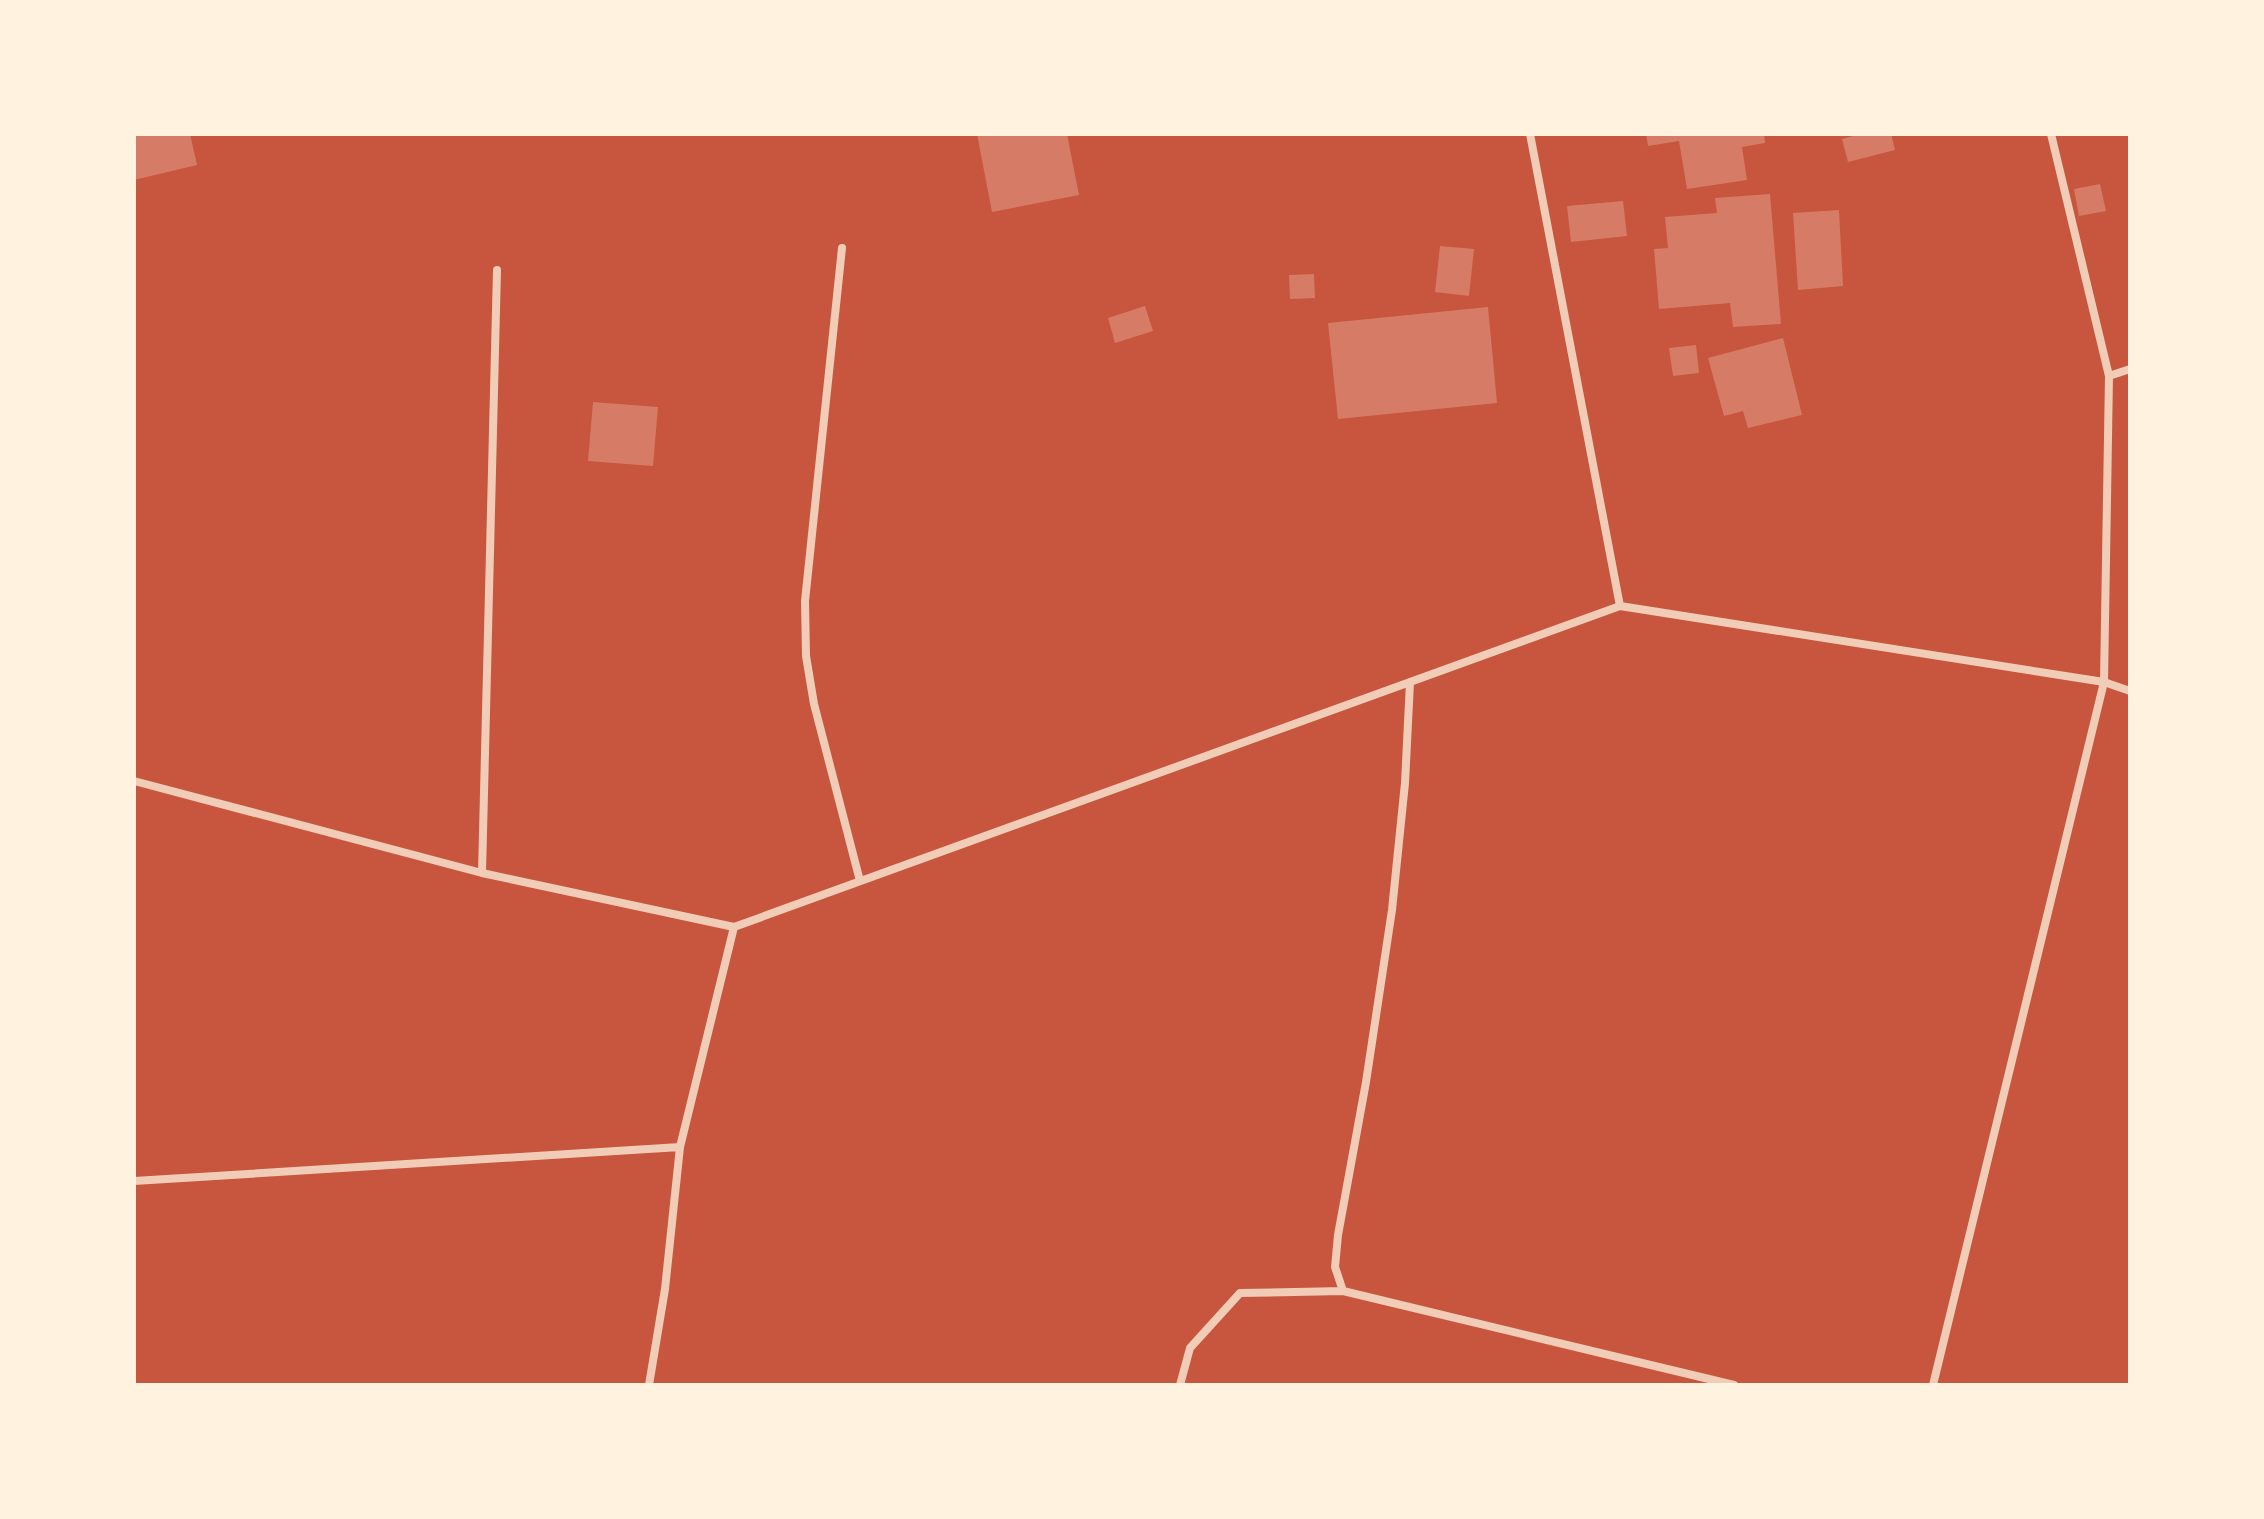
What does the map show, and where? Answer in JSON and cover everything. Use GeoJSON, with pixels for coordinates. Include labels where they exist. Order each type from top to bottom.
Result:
{"type":"FeatureCollection","features":[{"type":"Feature","properties":{"kind":"street"},"geometry":{"type":"LineString","coordinates":[[1530,134],[1620,606]]}},
{"type":"Feature","properties":{"kind":"street"},"geometry":{"type":"LineString","coordinates":[[1933,1385],[2104,682],[2109,376],[2051,134]]}},
{"type":"Feature","properties":{"kind":"street"},"geometry":{"type":"LineString","coordinates":[[842,248],[805,601],[806,656],[814,704],[860,881]]}},
{"type":"Feature","properties":{"kind":"street"},"geometry":{"type":"LineString","coordinates":[[482,873],[497,270]]}},
{"type":"Feature","properties":{"kind":"street"},"geometry":{"type":"LineString","coordinates":[[2109,376],[2130,369]]}},
{"type":"Feature","properties":{"kind":"street"},"geometry":{"type":"LineString","coordinates":[[134,781],[482,873],[734,927],[1620,606],[2104,682],[2130,691]]}},
{"type":"Feature","properties":{"kind":"street"},"geometry":{"type":"LineString","coordinates":[[1343,1291],[1335,1267],[1338,1235],[1366,1082],[1392,910],[1405,783],[1410,682]]}},
{"type":"Feature","properties":{"kind":"street"},"geometry":{"type":"LineString","coordinates":[[649,1385],[665,1289],[680,1147],[734,927]]}},
{"type":"Feature","properties":{"kind":"street"},"geometry":{"type":"LineString","coordinates":[[134,1181],[680,1147]]}},
{"type":"Feature","properties":{"kind":"street"},"geometry":{"type":"LineString","coordinates":[[1180,1385],[1190,1348],[1240,1293],[1343,1291],[1734,1385]]}},
{"type":"Feature","properties":{"kind":"building"},"geometry":{"type":"Polygon","coordinates":[[[134,134],[190,134],[197,165],[134,180],[134,134]]]}},
{"type":"Feature","properties":{"kind":"building"},"geometry":{"type":"Polygon","coordinates":[[[977,134],[1067,134],[1079,195],[992,212],[977,134]]]}},
{"type":"Feature","properties":{"kind":"building"},"geometry":{"type":"Polygon","coordinates":[[[1646,134],[1764,134],[1765,143],[1742,147],[1747,180],[1687,189],[1679,141],[1648,146],[1646,134]]]}},
{"type":"Feature","properties":{"kind":"building"},"geometry":{"type":"Polygon","coordinates":[[[1860,134],[1891,134],[1895,150],[1848,162],[1842,139],[1860,134]]]}},
{"type":"Feature","properties":{"kind":"building"},"geometry":{"type":"Polygon","coordinates":[[[2100,184],[2106,211],[2079,216],[2074,189],[2100,184]]]}},
{"type":"Feature","properties":{"kind":"building"},"geometry":{"type":"Polygon","coordinates":[[[1770,194],[1781,324],[1733,327],[1730,303],[1659,309],[1654,249],[1668,248],[1665,217],[1717,213],[1715,198],[1770,194]]]}},
{"type":"Feature","properties":{"kind":"building"},"geometry":{"type":"Polygon","coordinates":[[[1623,201],[1627,236],[1571,242],[1567,206],[1623,201]]]}},
{"type":"Feature","properties":{"kind":"building"},"geometry":{"type":"Polygon","coordinates":[[[1839,210],[1843,286],[1798,290],[1793,213],[1839,210]]]}},
{"type":"Feature","properties":{"kind":"building"},"geometry":{"type":"Polygon","coordinates":[[[1440,246],[1474,249],[1469,296],[1435,292],[1440,246]]]}},
{"type":"Feature","properties":{"kind":"building"},"geometry":{"type":"Polygon","coordinates":[[[1314,274],[1315,298],[1290,299],[1289,275],[1314,274]]]}},
{"type":"Feature","properties":{"kind":"building"},"geometry":{"type":"Polygon","coordinates":[[[1145,306],[1153,331],[1115,343],[1108,318],[1145,306]]]}},
{"type":"Feature","properties":{"kind":"building"},"geometry":{"type":"Polygon","coordinates":[[[1488,307],[1497,403],[1338,419],[1328,323],[1488,307]]]}},
{"type":"Feature","properties":{"kind":"building"},"geometry":{"type":"Polygon","coordinates":[[[1783,338],[1802,415],[1748,428],[1743,411],[1724,416],[1708,358],[1783,338]]]}},
{"type":"Feature","properties":{"kind":"building"},"geometry":{"type":"Polygon","coordinates":[[[1696,345],[1699,373],[1673,376],[1669,348],[1696,345]]]}},
{"type":"Feature","properties":{"kind":"building"},"geometry":{"type":"Polygon","coordinates":[[[593,402],[658,407],[653,466],[588,461],[593,402]]]}}]}
